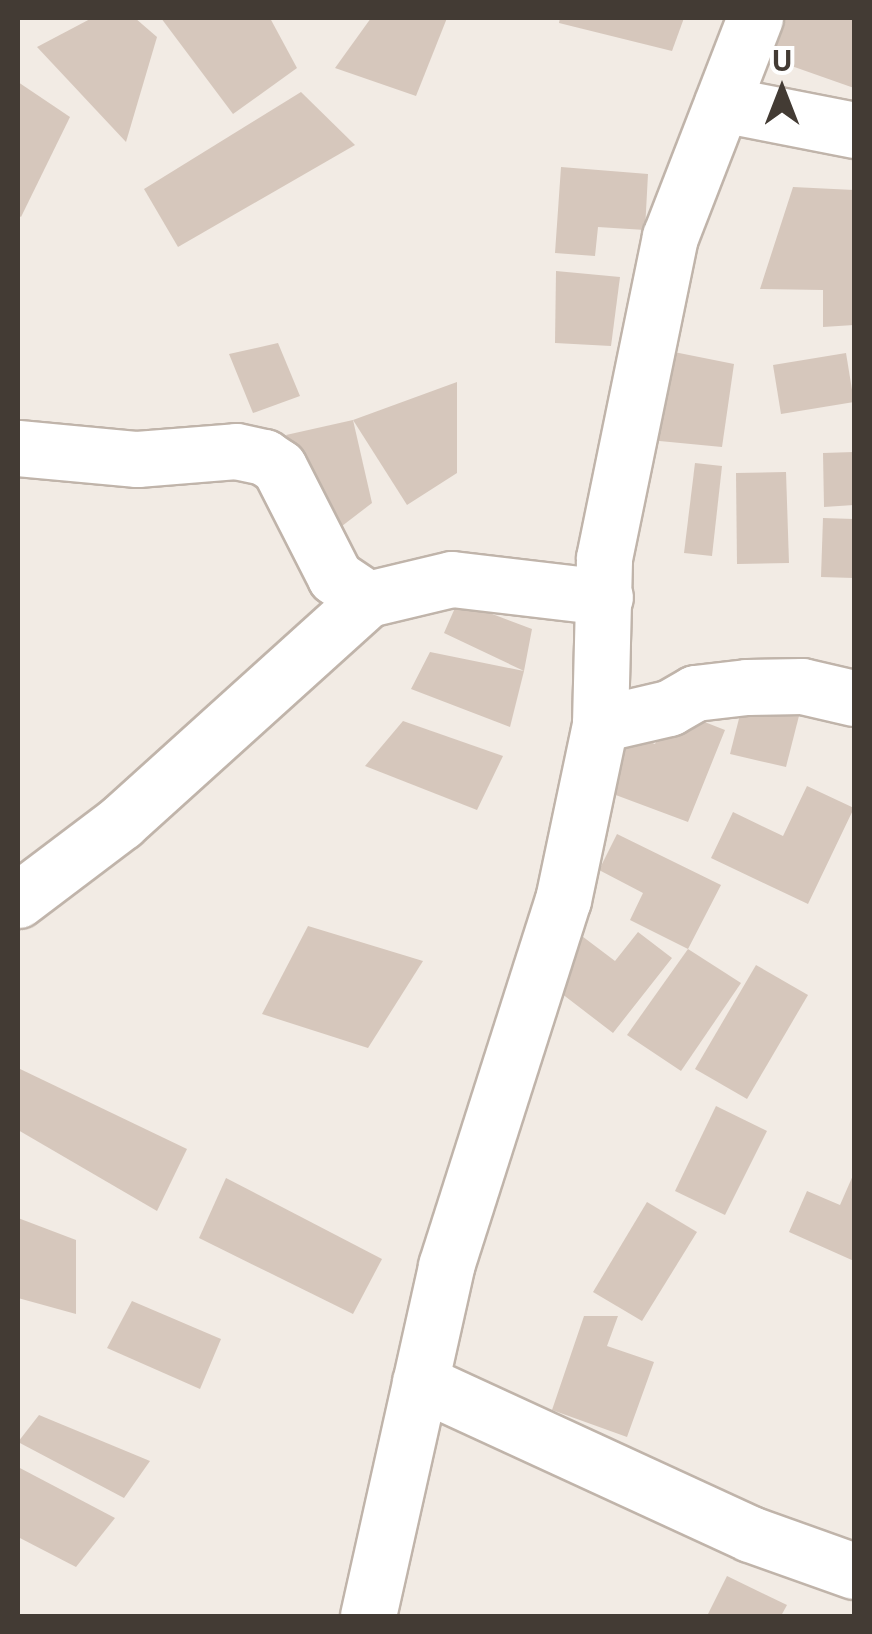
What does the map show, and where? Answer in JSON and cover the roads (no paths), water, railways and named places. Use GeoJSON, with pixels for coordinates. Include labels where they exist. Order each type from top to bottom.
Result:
{"type":"FeatureCollection","features":[{"type":"Feature","properties":{"kind":"street"},"geometry":{"type":"LineString","coordinates":[[368,1616],[446,1266],[563,900],[600,724],[604,558],[670,237],[755,18]]}},
{"type":"Feature","properties":{"kind":"street"},"geometry":{"type":"LineString","coordinates":[[722,104],[854,130]]}},
{"type":"Feature","properties":{"kind":"street"},"geometry":{"type":"LineString","coordinates":[[18,448],[137,459],[236,451],[264,457],[279,468],[334,578],[368,599]]}},
{"type":"Feature","properties":{"kind":"street"},"geometry":{"type":"LineString","coordinates":[[18,900],[121,822],[368,599],[452,579],[605,598]]}},
{"type":"Feature","properties":{"kind":"street"},"geometry":{"type":"LineString","coordinates":[[600,724],[669,708],[696,692],[802,686],[854,698]]}},
{"type":"Feature","properties":{"kind":"street"},"geometry":{"type":"LineString","coordinates":[[420,1382],[750,1534],[854,1571]]}}]}
